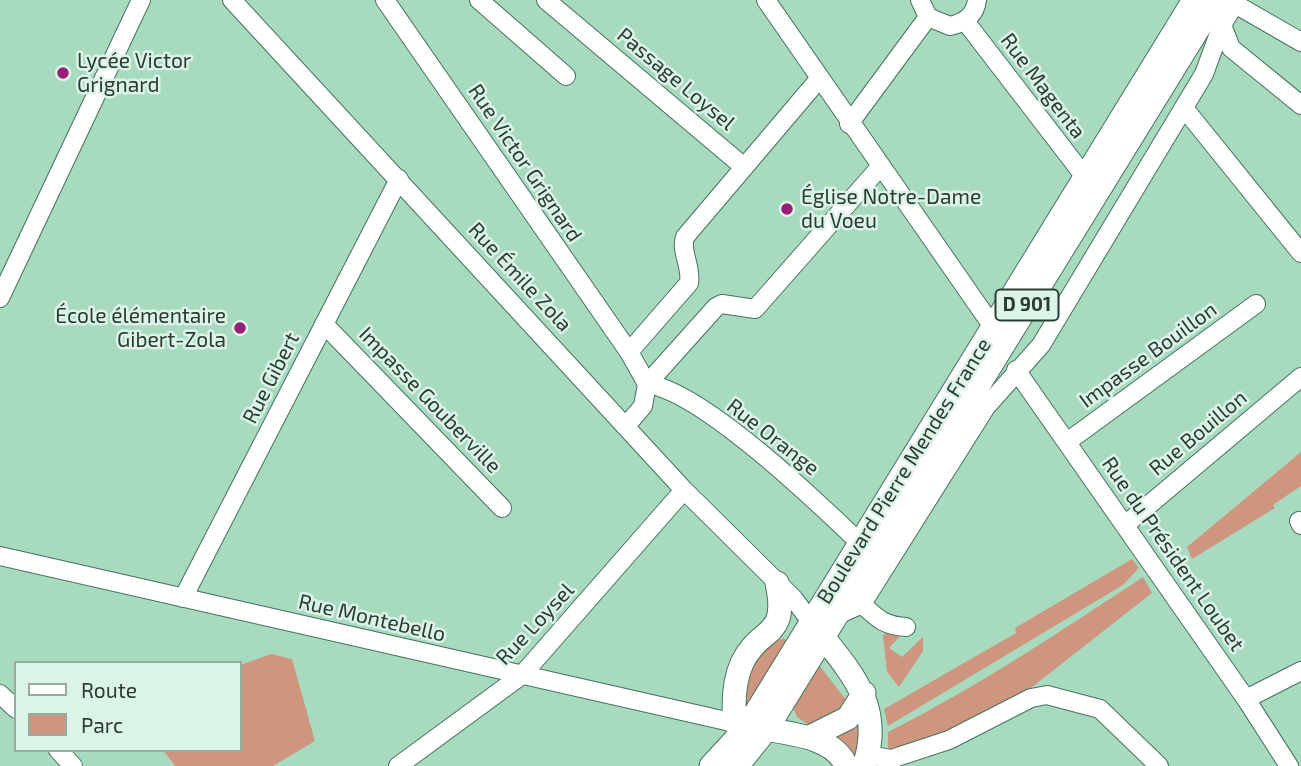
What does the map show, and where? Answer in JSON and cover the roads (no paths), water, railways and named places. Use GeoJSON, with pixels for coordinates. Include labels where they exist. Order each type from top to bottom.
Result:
{"type":"FeatureCollection","features":[{"type":"Feature","properties":{"kind":"main road","name":"Boulevard Pierre Mendes France"},"geometry":{"type":"LineString","coordinates":[[737,766],[749,727],[817,629],[860,543],[1085,177],[1211,6]]}},
{"type":"Feature","properties":{"kind":"main road","name":"Boulevard Pierre Mendes France"},"geometry":{"type":"LineString","coordinates":[[817,629],[855,600],[1211,6]]}},
{"type":"Feature","properties":{"kind":"main road"},"geometry":{"type":"LineString","coordinates":[[777,583],[780,614],[769,635],[742,663],[735,692],[749,727],[810,737],[837,752],[846,766]]}},
{"type":"Feature","properties":{"kind":"main road"},"geometry":{"type":"LineString","coordinates":[[769,635],[817,629],[864,693],[871,715],[866,761]]}},
{"type":"Feature","properties":{"kind":"main road"},"geometry":{"type":"LineString","coordinates":[[810,737],[848,718],[864,693]]}},
{"type":"Feature","properties":{"kind":"main road","name":"D 901"},"geometry":{"type":"LineString","coordinates":[[711,766],[749,727]]}},
{"type":"Feature","properties":{"kind":"street"},"geometry":{"type":"LineString","coordinates":[[0,298],[141,0]]}},
{"type":"Feature","properties":{"kind":"street","name":"Rue Émile Zola"},"geometry":{"type":"LineString","coordinates":[[232,0],[684,490],[777,583],[817,629]]}},
{"type":"Feature","properties":{"kind":"street","name":"Rue Victor Grignard"},"geometry":{"type":"LineString","coordinates":[[384,0],[629,352],[647,384]]}},
{"type":"Feature","properties":{"kind":"street"},"geometry":{"type":"LineString","coordinates":[[479,0],[566,76]]}},
{"type":"Feature","properties":{"kind":"street","name":"Passage Loysel"},"geometry":{"type":"LineString","coordinates":[[546,0],[744,167]]}},
{"type":"Feature","properties":{"kind":"street"},"geometry":{"type":"LineString","coordinates":[[766,0],[849,124],[993,327]]}},
{"type":"Feature","properties":{"kind":"street"},"geometry":{"type":"LineString","coordinates":[[920,0],[928,17],[942,25],[965,21],[972,14],[977,0]]}},
{"type":"Feature","properties":{"kind":"street"},"geometry":{"type":"LineString","coordinates":[[1211,6],[1301,42]]}},
{"type":"Feature","properties":{"kind":"street"},"geometry":{"type":"LineString","coordinates":[[1211,6],[1231,48],[1301,105]]}},
{"type":"Feature","properties":{"kind":"street","name":"Boulevard Pierre Mendes France"},"geometry":{"type":"LineString","coordinates":[[855,600],[979,417],[1016,370],[1041,345],[1184,108],[1204,74],[1211,6]]}},
{"type":"Feature","properties":{"kind":"street"},"geometry":{"type":"LineString","coordinates":[[849,124],[928,17]]}},
{"type":"Feature","properties":{"kind":"street","name":"Rue Magenta"},"geometry":{"type":"LineString","coordinates":[[965,21],[1085,177]]}},
{"type":"Feature","properties":{"kind":"street"},"geometry":{"type":"LineString","coordinates":[[629,352],[690,283],[691,274],[683,243],[685,237],[819,79]]}},
{"type":"Feature","properties":{"kind":"street"},"geometry":{"type":"LineString","coordinates":[[1184,108],[1301,253]]}},
{"type":"Feature","properties":{"kind":"street"},"geometry":{"type":"LineString","coordinates":[[626,426],[643,406],[647,384],[722,304],[755,309],[880,167]]}},
{"type":"Feature","properties":{"kind":"street","name":"Rue Gibert"},"geometry":{"type":"LineString","coordinates":[[183,598],[399,179]]}},
{"type":"Feature","properties":{"kind":"street","name":"Impasse Bouillon"},"geometry":{"type":"LineString","coordinates":[[1067,442],[1256,304]]}},
{"type":"Feature","properties":{"kind":"street","name":"Impasse Gouberville"},"geometry":{"type":"LineString","coordinates":[[324,324],[502,508]]}},
{"type":"Feature","properties":{"kind":"street","name":"Rue du Président Loubet"},"geometry":{"type":"LineString","coordinates":[[1016,370],[1246,699],[1289,766]]}},
{"type":"Feature","properties":{"kind":"street","name":"Rue Bouillon"},"geometry":{"type":"LineString","coordinates":[[1125,525],[1301,377]]}},
{"type":"Feature","properties":{"kind":"street","name":"Rue Orange"},"geometry":{"type":"LineString","coordinates":[[647,384],[677,396],[751,446],[860,543]]}},
{"type":"Feature","properties":{"kind":"street","name":"Rue Loysel"},"geometry":{"type":"LineString","coordinates":[[398,766],[522,675],[684,490]]}},
{"type":"Feature","properties":{"kind":"street","name":"Rue Montebello"},"geometry":{"type":"LineString","coordinates":[[0,556],[749,727]]}},
{"type":"Feature","properties":{"kind":"street"},"geometry":{"type":"LineString","coordinates":[[855,600],[878,620],[891,626],[905,627]]}},
{"type":"Feature","properties":{"kind":"street"},"geometry":{"type":"LineString","coordinates":[[1246,699],[1301,671]]}},
{"type":"Feature","properties":{"kind":"street"},"geometry":{"type":"LineString","coordinates":[[0,694],[14,707]]}},
{"type":"Feature","properties":{"kind":"street"},"geometry":{"type":"LineString","coordinates":[[866,761],[891,760],[963,734],[1031,698],[1047,695],[1107,713],[1159,766]]}},
{"type":"Feature","properties":{"kind":"street"},"geometry":{"type":"LineString","coordinates":[[60,752],[73,766]]}},
{"type":"Feature","properties":{"kind":"place","name":"Lycée Victor Grignard"},"geometry":{"type":"Point","coordinates":[63,73]}},
{"type":"Feature","properties":{"kind":"place","name":"Église Notre-Dame du Voeu"},"geometry":{"type":"Point","coordinates":[787,209]}},
{"type":"Feature","properties":{"kind":"place","name":"École élémentaire Gibert-Zola"},"geometry":{"type":"Point","coordinates":[240,328]}}]}
